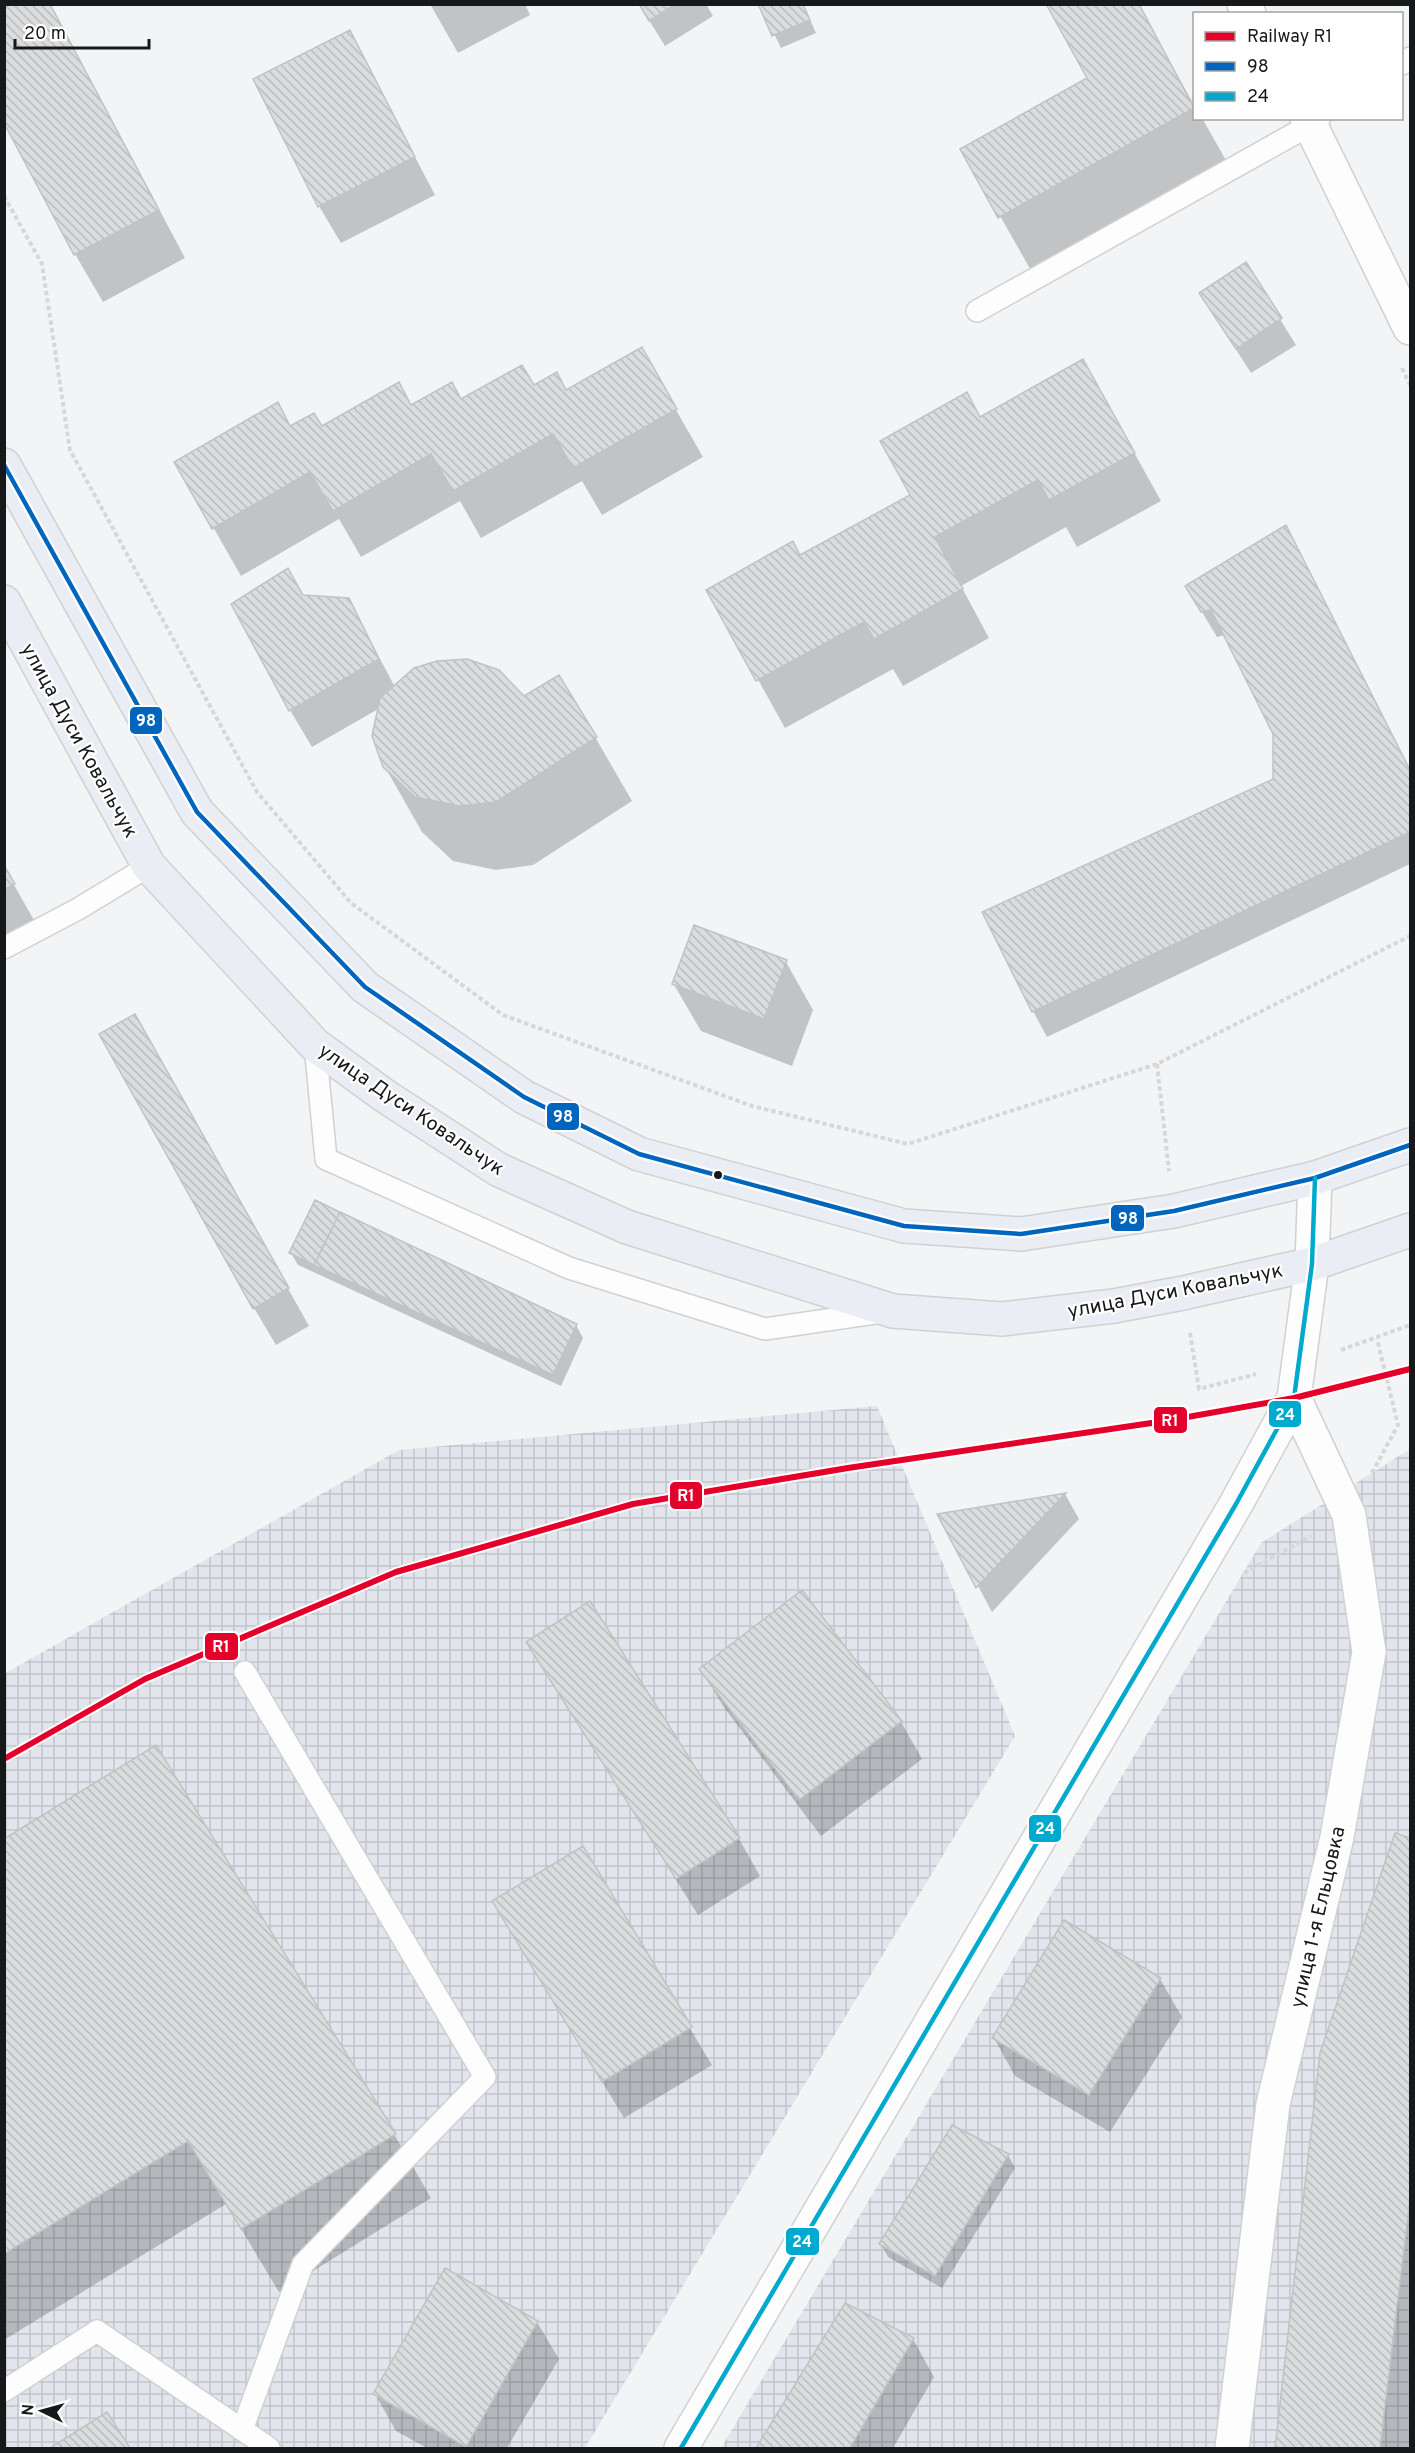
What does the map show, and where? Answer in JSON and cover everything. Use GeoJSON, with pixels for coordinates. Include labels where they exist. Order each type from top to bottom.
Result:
{"type":"FeatureCollection","features":[{"type":"Feature","properties":{"kind":"main road"},"geometry":{"type":"LineString","coordinates":[[4,465],[197,812],[365,987],[524,1097],[639,1154],[904,1226],[1021,1234],[1174,1211],[1315,1178],[1410,1145]]}},
{"type":"Feature","properties":{"kind":"main road","name":"улица Дуси Ковальчук"},"geometry":{"type":"LineString","coordinates":[[4,602],[149,866],[315,1045],[385,1096],[499,1170],[627,1227],[893,1311],[1002,1319],[1080,1310],[1183,1293],[1312,1264],[1410,1230]]}},
{"type":"Feature","properties":{"kind":"street"},"geometry":{"type":"LineString","coordinates":[[1313,121],[1410,328]]}},
{"type":"Feature","properties":{"kind":"street"},"geometry":{"type":"LineString","coordinates":[[681,2448],[1230,1514],[1294,1398],[1312,1264],[1315,1178]]}},
{"type":"Feature","properties":{"kind":"street","name":"улица 1-я Ельцовка"},"geometry":{"type":"LineString","coordinates":[[1232,2448],[1273,2104],[1337,1837],[1369,1652],[1349,1515],[1294,1398]]}},
{"type":"Feature","properties":{"kind":"lane"},"geometry":{"type":"LineString","coordinates":[[977,311],[1313,121]]}},
{"type":"Feature","properties":{"kind":"lane"},"geometry":{"type":"LineString","coordinates":[[4,948],[78,909],[149,866]]}},
{"type":"Feature","properties":{"kind":"lane"},"geometry":{"type":"LineString","coordinates":[[315,1045],[326,1159],[569,1268],[765,1329],[893,1311]]}},
{"type":"Feature","properties":{"kind":"lane"},"geometry":{"type":"LineString","coordinates":[[242,2430],[303,2264],[485,2077],[245,1672]]}},
{"type":"Feature","properties":{"kind":"lane"},"geometry":{"type":"LineString","coordinates":[[4,2391],[97,2331],[269,2448]]}},
{"type":"Feature","properties":{"kind":"path"},"geometry":{"type":"LineString","coordinates":[[4,196],[42,264],[70,450],[257,792],[351,903],[502,1015],[752,1106],[908,1144],[1156,1064],[1410,936]]}},
{"type":"Feature","properties":{"kind":"shaded area"},"geometry":{"type":"Polygon","coordinates":[[[877,1406],[1015,1736],[585,2448],[5,2448],[4,1674],[399,1450],[877,1406]]]}},
{"type":"Feature","properties":{"kind":"shaded area"},"geometry":{"type":"Polygon","coordinates":[[[1410,1449],[1410,2448],[721,2448],[1261,1543],[1410,1449]]]}},
{"type":"Feature","properties":{"kind":"building"},"geometry":{"type":"Polygon","coordinates":[[[4,4],[50,4],[159,210],[74,255],[4,123],[4,4]]]}},
{"type":"Feature","properties":{"kind":"building"},"geometry":{"type":"Polygon","coordinates":[[[639,4],[676,4],[649,21],[639,4]]]}},
{"type":"Feature","properties":{"kind":"building"},"geometry":{"type":"Polygon","coordinates":[[[758,4],[803,4],[810,20],[772,36],[758,4]]]}},
{"type":"Feature","properties":{"kind":"building"},"geometry":{"type":"Polygon","coordinates":[[[1046,4],[1139,4],[1193,109],[998,218],[960,149],[1087,78],[1046,4]]]}},
{"type":"Feature","properties":{"kind":"building"},"geometry":{"type":"Polygon","coordinates":[[[350,30],[415,157],[318,207],[253,79],[350,30]]]}},
{"type":"Feature","properties":{"kind":"building"},"geometry":{"type":"Polygon","coordinates":[[[1246,262],[1282,318],[1236,349],[1199,293],[1246,262]]]}},
{"type":"Feature","properties":{"kind":"building"},"geometry":{"type":"Polygon","coordinates":[[[642,347],[677,409],[573,468],[553,434],[453,491],[431,454],[333,511],[310,472],[212,529],[174,462],[278,402],[290,426],[314,413],[322,426],[399,382],[411,405],[452,382],[461,399],[522,365],[534,385],[557,372],[566,390],[642,347]]]}},
{"type":"Feature","properties":{"kind":"building"},"geometry":{"type":"Polygon","coordinates":[[[1083,359],[1135,453],[1049,500],[1038,480],[935,537],[963,589],[874,639],[864,622],[756,681],[706,590],[793,541],[800,555],[910,495],[880,441],[967,392],[980,417],[1083,359]]]}},
{"type":"Feature","properties":{"kind":"building"},"geometry":{"type":"Polygon","coordinates":[[[1286,525],[1410,770],[1410,832],[1032,1012],[982,912],[1273,779],[1273,734],[1211,610],[1201,612],[1185,586],[1286,525]]]}},
{"type":"Feature","properties":{"kind":"building"},"geometry":{"type":"Polygon","coordinates":[[[288,568],[303,595],[349,598],[379,659],[289,711],[231,604],[288,568]]]}},
{"type":"Feature","properties":{"kind":"building"},"geometry":{"type":"Polygon","coordinates":[[[467,659],[499,670],[524,696],[559,675],[597,737],[496,802],[459,806],[415,797],[383,767],[372,736],[380,698],[414,668],[437,661],[467,659]]]}},
{"type":"Feature","properties":{"kind":"building"},"geometry":{"type":"Polygon","coordinates":[[[4,865],[15,884],[4,890],[4,865]]]}},
{"type":"Feature","properties":{"kind":"building"},"geometry":{"type":"Polygon","coordinates":[[[694,925],[787,960],[764,1019],[672,984],[694,925]]]}},
{"type":"Feature","properties":{"kind":"building"},"geometry":{"type":"Polygon","coordinates":[[[135,1014],[289,1288],[253,1309],[99,1034],[135,1014]]]}},
{"type":"Feature","properties":{"kind":"building"},"geometry":{"type":"Polygon","coordinates":[[[315,1200],[340,1212],[314,1265],[289,1253],[315,1200]]]}},
{"type":"Feature","properties":{"kind":"building"},"geometry":{"type":"Polygon","coordinates":[[[340,1212],[577,1324],[553,1375],[314,1265],[340,1212]]]}},
{"type":"Feature","properties":{"kind":"building"},"geometry":{"type":"Polygon","coordinates":[[[1066,1493],[976,1588],[937,1514],[1066,1493]]]}},
{"type":"Feature","properties":{"kind":"building"},"geometry":{"type":"Polygon","coordinates":[[[802,1590],[902,1721],[799,1800],[699,1669],[802,1590]]]}},
{"type":"Feature","properties":{"kind":"building"},"geometry":{"type":"Polygon","coordinates":[[[590,1601],[740,1838],[676,1879],[526,1642],[590,1601]]]}},
{"type":"Feature","properties":{"kind":"building"},"geometry":{"type":"Polygon","coordinates":[[[156,1745],[396,2134],[241,2229],[188,2141],[4,2254],[4,1839],[156,1745]]]}},
{"type":"Feature","properties":{"kind":"building"},"geometry":{"type":"Polygon","coordinates":[[[1395,1833],[1410,1838],[1410,2199],[1380,2448],[1275,2448],[1320,2053],[1395,1833]]]}},
{"type":"Feature","properties":{"kind":"building"},"geometry":{"type":"Polygon","coordinates":[[[583,1846],[692,2027],[602,2082],[492,1901],[583,1846]]]}},
{"type":"Feature","properties":{"kind":"building"},"geometry":{"type":"Polygon","coordinates":[[[1064,1920],[1161,1978],[1089,2095],[992,2038],[1064,1920]]]}},
{"type":"Feature","properties":{"kind":"building"},"geometry":{"type":"Polygon","coordinates":[[[952,2125],[1009,2154],[935,2276],[879,2244],[952,2125]]]}},
{"type":"Feature","properties":{"kind":"building"},"geometry":{"type":"Polygon","coordinates":[[[445,2268],[538,2321],[466,2447],[373,2394],[445,2268]]]}},
{"type":"Feature","properties":{"kind":"building"},"geometry":{"type":"Polygon","coordinates":[[[845,2303],[914,2338],[850,2448],[756,2448],[845,2303]]]}},
{"type":"Feature","properties":{"kind":"building"},"geometry":{"type":"Polygon","coordinates":[[[107,2412],[130,2448],[50,2448],[107,2412]]]}},
{"type":"Feature","properties":{"kind":"rail line","name":"R1"},"geometry":{"type":"LineString","coordinates":[[4,1759],[145,1679],[396,1572],[633,1504],[848,1468],[1165,1421],[1294,1398],[1410,1369]]}},
{"type":"Feature","properties":{"kind":"transit line","name":"98"},"geometry":{"type":"LineString","coordinates":[[4,465],[197,812],[365,987],[524,1097],[639,1154],[904,1226],[1021,1234],[1174,1211],[1315,1178],[1410,1145]]}},
{"type":"Feature","properties":{"kind":"transit line","name":"24"},"geometry":{"type":"LineString","coordinates":[[681,2448],[1236,1504],[1294,1398],[1312,1264],[1315,1178]]}}]}
